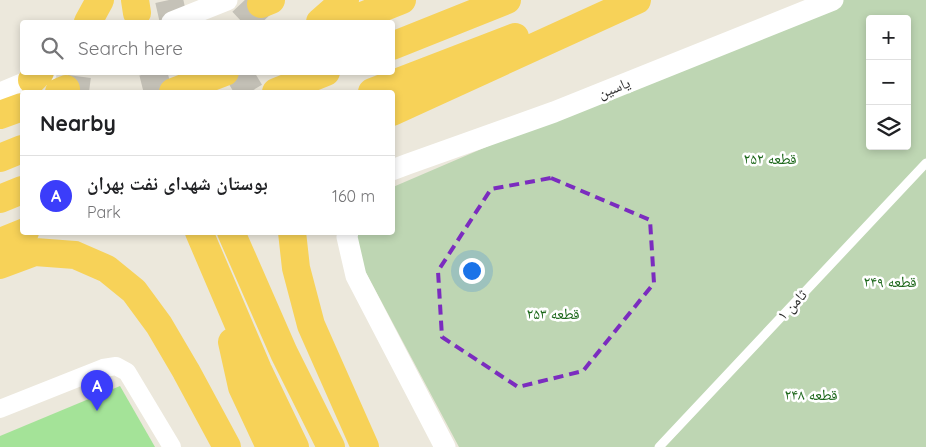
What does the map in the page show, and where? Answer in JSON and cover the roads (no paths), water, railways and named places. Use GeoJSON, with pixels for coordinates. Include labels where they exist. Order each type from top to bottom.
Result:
{"type":"FeatureCollection","features":[{"type":"Feature","properties":{"kind":"highway"},"geometry":{"type":"LineString","coordinates":[[89,20],[100,0]]}},
{"type":"Feature","properties":{"kind":"highway"},"geometry":{"type":"LineString","coordinates":[[322,20],[345,0]]}},
{"type":"Feature","properties":{"kind":"highway"},"geometry":{"type":"LineString","coordinates":[[352,20],[402,0]]}},
{"type":"Feature","properties":{"kind":"highway"},"geometry":{"type":"LineString","coordinates":[[395,45],[507,0]]}},
{"type":"Feature","properties":{"kind":"highway"},"geometry":{"type":"LineString","coordinates":[[377,90],[534,30],[619,0]]}},
{"type":"Feature","properties":{"kind":"highway"},"geometry":{"type":"LineString","coordinates":[[395,111],[637,0]]}},
{"type":"Feature","properties":{"kind":"highway"},"geometry":{"type":"LineString","coordinates":[[178,90],[217,75]]}},
{"type":"Feature","properties":{"kind":"highway"},"geometry":{"type":"LineString","coordinates":[[269,90],[280,75]]}},
{"type":"Feature","properties":{"kind":"highway"},"geometry":{"type":"LineString","coordinates":[[281,90],[318,75]]}},
{"type":"Feature","properties":{"kind":"highway"},"geometry":{"type":"LineString","coordinates":[[0,116],[20,108]]}},
{"type":"Feature","properties":{"kind":"highway"},"geometry":{"type":"LineString","coordinates":[[0,158],[20,150]]}},
{"type":"Feature","properties":{"kind":"highway"},"geometry":{"type":"LineString","coordinates":[[0,199],[20,191]]}},
{"type":"Feature","properties":{"kind":"highway"},"geometry":{"type":"LineString","coordinates":[[0,242],[20,234]]}},
{"type":"Feature","properties":{"kind":"highway"},"geometry":{"type":"LineString","coordinates":[[201,235],[258,370],[296,447]]}},
{"type":"Feature","properties":{"kind":"highway"},"geometry":{"type":"LineString","coordinates":[[224,235],[218,278],[242,387],[270,447]]}},
{"type":"Feature","properties":{"kind":"highway"},"geometry":{"type":"LineString","coordinates":[[232,235],[284,353],[331,447]]}},
{"type":"Feature","properties":{"kind":"highway"},"geometry":{"type":"LineString","coordinates":[[292,235],[296,268],[311,325],[365,447]]}},
{"type":"Feature","properties":{"kind":"highway"},"geometry":{"type":"LineString","coordinates":[[0,265],[35,252],[74,255],[107,269],[134,291],[159,325],[227,447]]}},
{"type":"Feature","properties":{"kind":"street"},"geometry":{"type":"LineString","coordinates":[[177,20],[227,0]]}},
{"type":"Feature","properties":{"kind":"street","name":"یاسین"},"geometry":{"type":"LineString","coordinates":[[395,169],[554,112],[834,0]]}},
{"type":"Feature","properties":{"kind":"street"},"geometry":{"type":"LineString","coordinates":[[0,93],[50,81]]}},
{"type":"Feature","properties":{"kind":"street"},"geometry":{"type":"LineString","coordinates":[[347,235],[356,276],[445,447]]}},
{"type":"Feature","properties":{"kind":"street"},"geometry":{"type":"LineString","coordinates":[[0,409],[103,368],[116,366],[127,372],[172,447]]}},
{"type":"Feature","properties":{"kind":"lane","name":"ثامن ۱"},"geometry":{"type":"LineString","coordinates":[[659,447],[926,164]]}},
{"type":"Feature","properties":{"kind":"tunnel"},"geometry":{"type":"LineString","coordinates":[[169,0],[174,20]]}},
{"type":"Feature","properties":{"kind":"tunnel"},"geometry":{"type":"LineString","coordinates":[[244,20],[261,4]]}},
{"type":"Feature","properties":{"kind":"tunnel"},"geometry":{"type":"LineString","coordinates":[[154,75],[158,90]]}},
{"type":"Feature","properties":{"kind":"tunnel"},"geometry":{"type":"LineString","coordinates":[[241,75],[249,90]]}},
{"type":"Feature","properties":{"kind":"tunnel"},"geometry":{"type":"LineString","coordinates":[[66,89],[74,90]]}},
{"type":"Feature","properties":{"kind":"place","name":"بوستان شهدای نفت بهران"},"geometry":{"type":"Point","coordinates":[97,411]}},
{"type":"Feature","properties":{"kind":"park label","name":"قطعه ۲۵۲"},"geometry":{"type":"Point","coordinates":[770,159]}},
{"type":"Feature","properties":{"kind":"park label","name":"قطعه ۲۴۹"},"geometry":{"type":"Point","coordinates":[890,282]}},
{"type":"Feature","properties":{"kind":"park label","name":"قطعه ۲۵۳"},"geometry":{"type":"Point","coordinates":[553,314]}},
{"type":"Feature","properties":{"kind":"park label","name":"قطعه ۲۴۸"},"geometry":{"type":"Point","coordinates":[811,395]}}]}
